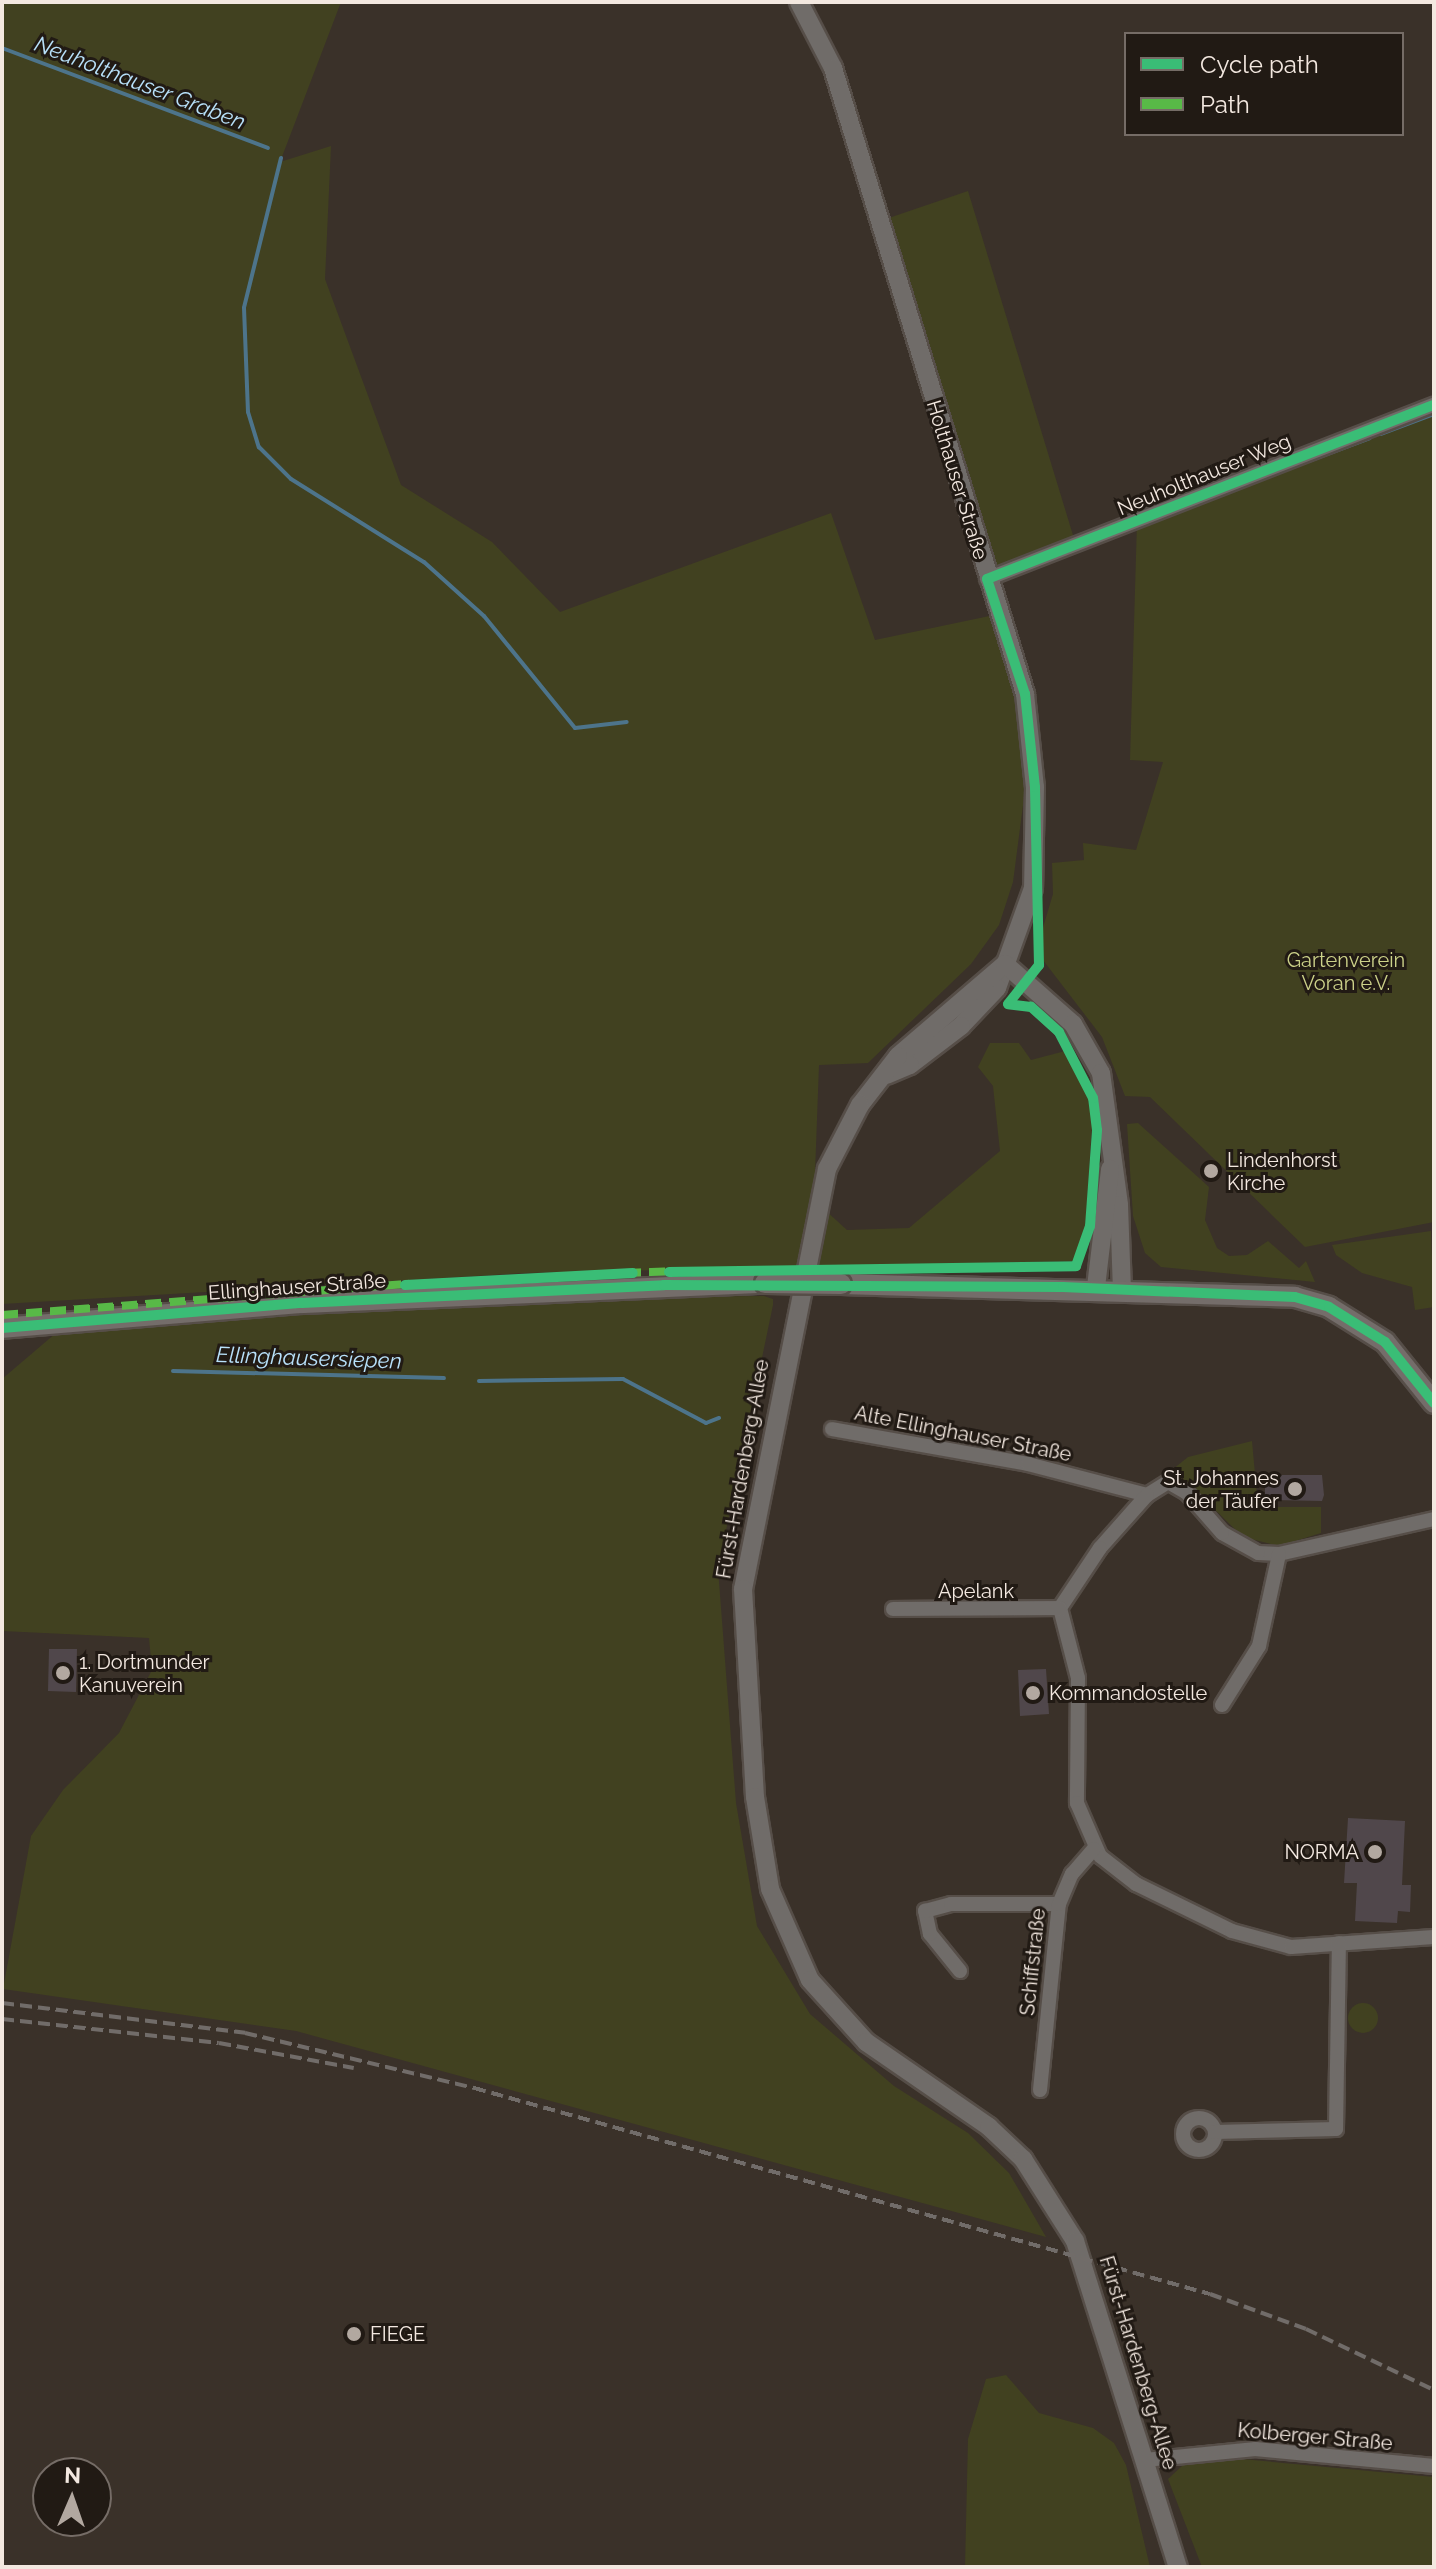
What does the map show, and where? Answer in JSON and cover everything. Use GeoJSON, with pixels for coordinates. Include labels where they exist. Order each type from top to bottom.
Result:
{"type":"FeatureCollection","features":[{"type":"Feature","properties":{"kind":"main road","name":"Ellinghauser Straße"},"geometry":{"type":"LineString","coordinates":[[2,1328],[452,1296],[765,1283],[1122,1289]]}},
{"type":"Feature","properties":{"kind":"main road"},"geometry":{"type":"LineString","coordinates":[[1122,1289],[1295,1297],[1329,1307],[1351,1319],[1411,1368],[1434,1403]]}},
{"type":"Feature","properties":{"kind":"street","name":"Holthauser Straße"},"geometry":{"type":"LineString","coordinates":[[799,2],[833,68],[987,579],[1025,694],[1035,787],[1033,888],[1005,964]]}},
{"type":"Feature","properties":{"kind":"street","name":"Neuholthauser Weg"},"geometry":{"type":"LineString","coordinates":[[987,579],[1434,405]]}},
{"type":"Feature","properties":{"kind":"street","name":"Fürst-Hardenberg-Allee"},"geometry":{"type":"LineString","coordinates":[[1005,964],[987,1001],[910,1065],[887,1075],[860,1105],[827,1169],[749,1548],[743,1589],[746,1704],[770,1889],[810,1980],[839,2017],[896,2065],[989,2127],[1053,2200],[1092,2282],[1178,2567]]}},
{"type":"Feature","properties":{"kind":"street"},"geometry":{"type":"LineString","coordinates":[[1005,964],[1073,1024],[1093,1056],[1109,1114],[1110,1169],[1096,1287]]}},
{"type":"Feature","properties":{"kind":"street"},"geometry":{"type":"LineString","coordinates":[[1110,1169],[1119,1205],[1122,1289]]}},
{"type":"Feature","properties":{"kind":"street","name":"Alte Ellinghauser Straße"},"geometry":{"type":"LineString","coordinates":[[832,1429],[1028,1464],[1147,1495],[1168,1482],[1187,1493],[1222,1533],[1258,1553],[1279,1554],[1434,1519]]}},
{"type":"Feature","properties":{"kind":"street"},"geometry":{"type":"LineString","coordinates":[[1147,1495],[1100,1548],[1060,1608],[1078,1678],[1075,1793],[1094,1849],[1136,1884],[1232,1931],[1291,1947],[1434,1937]]}},
{"type":"Feature","properties":{"kind":"street"},"geometry":{"type":"LineString","coordinates":[[1222,1705],[1259,1646],[1279,1554]]}},
{"type":"Feature","properties":{"kind":"street","name":"Apelank"},"geometry":{"type":"LineString","coordinates":[[893,1609],[1060,1608]]}},
{"type":"Feature","properties":{"kind":"street","name":"Schiffstraße"},"geometry":{"type":"LineString","coordinates":[[1040,2090],[1059,1904],[1072,1874],[1094,1849]]}},
{"type":"Feature","properties":{"kind":"street"},"geometry":{"type":"LineString","coordinates":[[960,1971],[930,1934],[925,1911],[951,1904],[1059,1904]]}},
{"type":"Feature","properties":{"kind":"street"},"geometry":{"type":"LineString","coordinates":[[1215,2132],[1336,2129],[1339,1943]]}},
{"type":"Feature","properties":{"kind":"street","name":"Kolberger Straße"},"geometry":{"type":"LineString","coordinates":[[1145,2460],[1255,2449],[1434,2466]]}},
{"type":"Feature","properties":{"kind":"green space"},"geometry":{"type":"Polygon","coordinates":[[[2,2],[341,2],[280,162],[331,146],[325,279],[401,485],[492,542],[560,612],[831,513],[875,640],[999,614],[1031,744],[1013,882],[999,925],[971,964],[868,1063],[819,1065],[814,1200],[847,1230],[909,1228],[1000,1151],[993,1086],[978,1067],[990,1043],[1019,1043],[1031,1060],[1069,1050],[1093,1111],[1085,1231],[1074,1261],[525,1273],[2,1304],[2,2]]]}},
{"type":"Feature","properties":{"kind":"green space"},"geometry":{"type":"Polygon","coordinates":[[[968,191],[1076,545],[987,579],[880,221],[968,191]]]}},
{"type":"Feature","properties":{"kind":"green space","name":"Gartenverein Voran e.V."},"geometry":{"type":"Polygon","coordinates":[[[1434,406],[1434,1222],[1305,1247],[1150,1097],[1125,1096],[1102,1037],[1036,951],[1053,894],[1052,863],[1084,860],[1083,843],[1136,850],[1163,762],[1130,760],[1137,522],[1434,406]]]}},
{"type":"Feature","properties":{"kind":"green space"},"geometry":{"type":"Polygon","coordinates":[[[1138,1123],[1209,1187],[1205,1220],[1217,1248],[1229,1256],[1247,1255],[1268,1241],[1299,1268],[1306,1261],[1315,1282],[1161,1267],[1145,1253],[1133,1216],[1127,1124],[1138,1123]]]}},
{"type":"Feature","properties":{"kind":"green space"},"geometry":{"type":"Polygon","coordinates":[[[1431,1231],[1434,1307],[1415,1310],[1412,1287],[1362,1273],[1336,1255],[1332,1245],[1431,1231]]]}},
{"type":"Feature","properties":{"kind":"green space"},"geometry":{"type":"Polygon","coordinates":[[[764,1296],[773,1299],[773,1305],[718,1569],[736,1803],[757,1926],[810,2014],[894,2086],[968,2133],[1009,2173],[1046,2237],[296,2031],[3,1989],[31,1836],[63,1790],[119,1733],[152,1670],[149,1638],[2,1631],[2,1379],[56,1333],[312,1312],[616,1297],[764,1296]]]}},
{"type":"Feature","properties":{"kind":"green space"},"geometry":{"type":"Polygon","coordinates":[[[1252,1441],[1258,1507],[1321,1507],[1321,1533],[1279,1546],[1243,1537],[1173,1469],[1188,1457],[1252,1441]]]}},
{"type":"Feature","properties":{"kind":"green space"},"geometry":{"type":"Polygon","coordinates":[[[1363,2003],[1369,2004],[1377,2012],[1377,2024],[1369,2032],[1363,2033],[1357,2032],[1349,2024],[1348,2018],[1349,2012],[1357,2004],[1363,2003]]]}},
{"type":"Feature","properties":{"kind":"green space"},"geometry":{"type":"Polygon","coordinates":[[[1006,2375],[1039,2413],[1093,2428],[1114,2443],[1126,2465],[1150,2567],[965,2567],[968,2439],[986,2379],[1006,2375]]]}},
{"type":"Feature","properties":{"kind":"green space"},"geometry":{"type":"Polygon","coordinates":[[[1242,2459],[1434,2477],[1434,2567],[1202,2567],[1168,2479],[1184,2464],[1242,2459]]]}},
{"type":"Feature","properties":{"kind":"building","name":"St. Johannes der Täufer"},"geometry":{"type":"Polygon","coordinates":[[[1273,1475],[1322,1475],[1322,1501],[1273,1500],[1265,1495],[1265,1482],[1273,1483],[1273,1475]]]}},
{"type":"Feature","properties":{"kind":"building","name":"1. Dortmunder Kanuverein"},"geometry":{"type":"Polygon","coordinates":[[[49,1649],[77,1649],[76,1692],[48,1691],[49,1649]]]}},
{"type":"Feature","properties":{"kind":"building","name":"Kommandostelle"},"geometry":{"type":"Polygon","coordinates":[[[1046,1669],[1049,1714],[1020,1716],[1018,1670],[1046,1669]]]}},
{"type":"Feature","properties":{"kind":"building","name":"NORMA"},"geometry":{"type":"Polygon","coordinates":[[[1348,1818],[1405,1821],[1402,1885],[1411,1885],[1410,1912],[1398,1911],[1397,1923],[1355,1921],[1357,1883],[1344,1883],[1348,1818]]]}},
{"type":"Feature","properties":{"kind":"waterway","name":"Neuholthauser Graben"},"geometry":{"type":"LineString","coordinates":[[2,48],[268,148]]}},
{"type":"Feature","properties":{"kind":"waterway","name":"Neuholthauser Graben"},"geometry":{"type":"LineString","coordinates":[[281,158],[244,308],[248,412],[259,447],[291,479],[424,562],[484,616],[575,728],[627,722]]}},
{"type":"Feature","properties":{"kind":"waterway","name":"Neuholthauser Graben"},"geometry":{"type":"LineString","coordinates":[[1381,434],[1434,414]]}},
{"type":"Feature","properties":{"kind":"waterway","name":"Neuholthauser Graben"},"geometry":{"type":"LineString","coordinates":[[1309,461],[1370,438]]}},
{"type":"Feature","properties":{"kind":"waterway","name":"Ellinghausersiepen"},"geometry":{"type":"LineString","coordinates":[[173,1371],[444,1378]]}},
{"type":"Feature","properties":{"kind":"waterway","name":"Ellinghausersiepen"},"geometry":{"type":"LineString","coordinates":[[479,1381],[623,1379],[706,1423],[719,1418]]}},
{"type":"Feature","properties":{"kind":"railway"},"geometry":{"type":"LineString","coordinates":[[2,2003],[245,2033],[474,2088],[1210,2294],[1306,2329],[1434,2390]]}},
{"type":"Feature","properties":{"kind":"railway"},"geometry":{"type":"LineString","coordinates":[[2,2019],[219,2043],[354,2068]]}},
{"type":"Feature","properties":{"kind":"marked path"},"geometry":{"type":"LineString","coordinates":[[625,1273],[677,1271]]}},
{"type":"Feature","properties":{"kind":"marked path"},"geometry":{"type":"LineString","coordinates":[[2,1315],[409,1284]]}},
{"type":"Feature","properties":{"kind":"cycle path"},"geometry":{"type":"LineString","coordinates":[[1008,1004],[1039,965],[1035,787],[1025,694],[987,579],[1434,405]]}},
{"type":"Feature","properties":{"kind":"cycle path"},"geometry":{"type":"LineString","coordinates":[[669,1272],[1076,1266],[1090,1226],[1097,1130],[1093,1098],[1059,1032],[1031,1007],[1008,1004]]}},
{"type":"Feature","properties":{"kind":"cycle path"},"geometry":{"type":"LineString","coordinates":[[405,1285],[633,1273]]}},
{"type":"Feature","properties":{"kind":"cycle path"},"geometry":{"type":"LineString","coordinates":[[2,1328],[302,1303],[664,1285],[1063,1287],[1295,1297],[1329,1307],[1385,1342],[1434,1403]]}},
{"type":"Feature","properties":{"kind":"place","name":"Lindenhorst Kirche"},"geometry":{"type":"Point","coordinates":[1211,1171]}},
{"type":"Feature","properties":{"kind":"place","name":"St. Johannes der Täufer"},"geometry":{"type":"Point","coordinates":[1295,1489]}},
{"type":"Feature","properties":{"kind":"place","name":"1. Dortmunder Kanuverein"},"geometry":{"type":"Point","coordinates":[63,1673]}},
{"type":"Feature","properties":{"kind":"place","name":"Kommandostelle"},"geometry":{"type":"Point","coordinates":[1033,1693]}},
{"type":"Feature","properties":{"kind":"place","name":"NORMA"},"geometry":{"type":"Point","coordinates":[1375,1852]}},
{"type":"Feature","properties":{"kind":"place","name":"FIEGE"},"geometry":{"type":"Point","coordinates":[354,2334]}}]}
